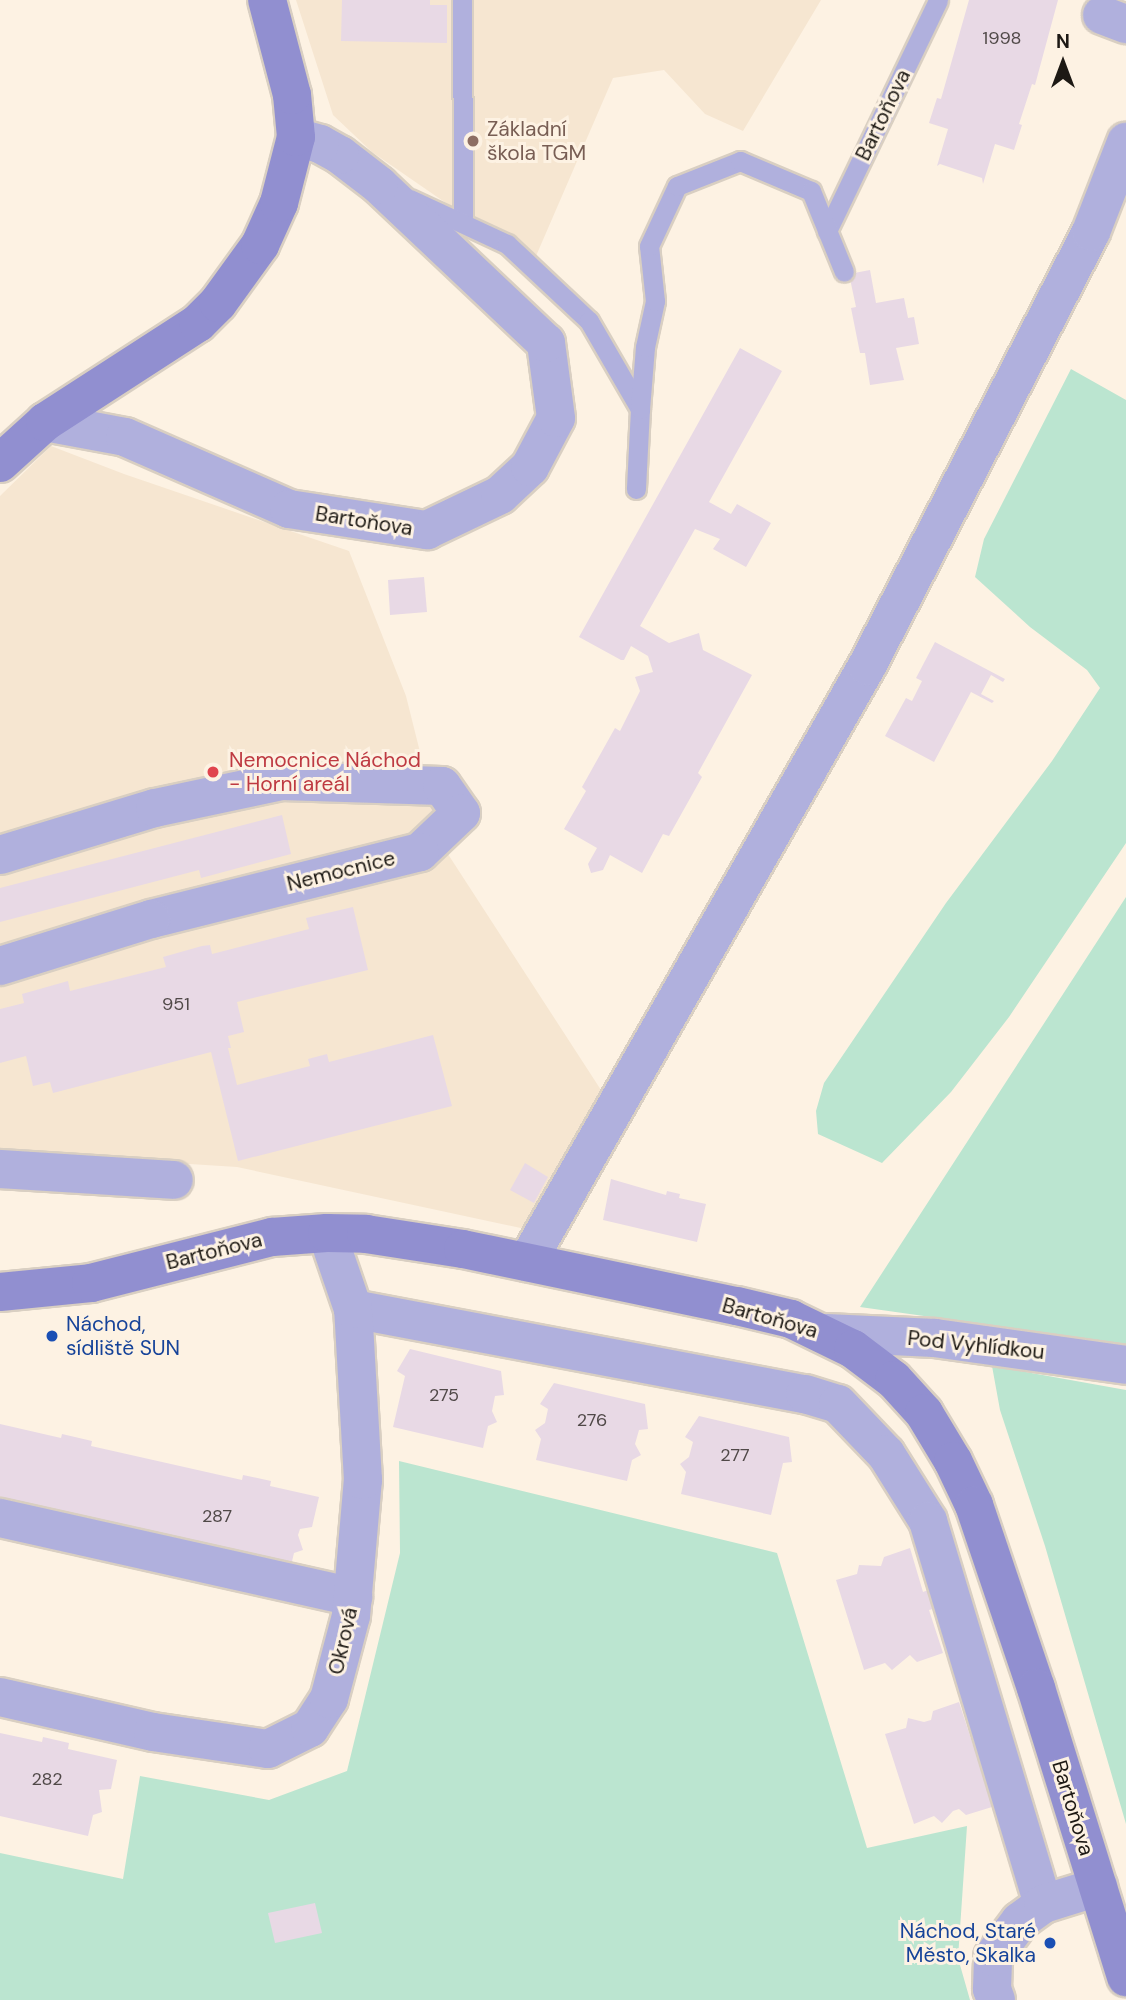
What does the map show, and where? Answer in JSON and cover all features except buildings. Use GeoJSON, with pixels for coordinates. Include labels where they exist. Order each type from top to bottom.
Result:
{"type":"FeatureCollection","features":[{"type":"Feature","properties":{"kind":"street"},"geometry":{"type":"LineString","coordinates":[[0,463],[45,422],[177,339],[218,303],[260,245],[271,224],[290,171],[296,137],[292,95],[267,0]]}},
{"type":"Feature","properties":{"kind":"street","name":"Bartoňova"},"geometry":{"type":"LineString","coordinates":[[45,422],[125,438],[289,509],[427,530],[500,495],[530,467],[556,418],[546,343],[379,185],[340,155],[320,144],[296,137]]}},
{"type":"Feature","properties":{"kind":"street"},"geometry":{"type":"LineString","coordinates":[[527,1262],[867,666],[1091,232],[1126,142]]}},
{"type":"Feature","properties":{"kind":"street","name":"Nemocnice"},"geometry":{"type":"LineString","coordinates":[[0,855],[155,808],[282,781],[442,786],[461,813],[420,852],[151,919],[0,966]]}},
{"type":"Feature","properties":{"kind":"street"},"geometry":{"type":"LineString","coordinates":[[0,1169],[174,1180]]}},
{"type":"Feature","properties":{"kind":"street","name":"Bartoňova"},"geometry":{"type":"LineString","coordinates":[[0,1292],[91,1283],[251,1241],[327,1233],[404,1239],[737,1306],[791,1319],[826,1333],[864,1356],[910,1396],[935,1429],[974,1505],[1036,1688],[1126,1977]]}},
{"type":"Feature","properties":{"kind":"street","name":"Okrová"},"geometry":{"type":"LineString","coordinates":[[0,1697],[153,1732],[268,1749],[310,1728],[329,1699],[353,1597],[363,1480],[353,1309],[327,1233]]}},
{"type":"Feature","properties":{"kind":"street"},"geometry":{"type":"LineString","coordinates":[[353,1309],[806,1394],[838,1404],[886,1454],[928,1521],[1043,1904]]}},
{"type":"Feature","properties":{"kind":"street","name":"Pod Vyhlídkou"},"geometry":{"type":"LineString","coordinates":[[826,1333],[935,1338],[1126,1365]]}},
{"type":"Feature","properties":{"kind":"street"},"geometry":{"type":"LineString","coordinates":[[0,1518],[353,1597]]}},
{"type":"Feature","properties":{"kind":"street"},"geometry":{"type":"LineString","coordinates":[[996,2000],[992,1989],[993,1957],[1020,1921],[1043,1904],[1098,1887]]}},
{"type":"Feature","properties":{"kind":"lane"},"geometry":{"type":"LineString","coordinates":[[462,0],[463,223]]}},
{"type":"Feature","properties":{"kind":"lane","name":"Bartoňova"},"geometry":{"type":"LineString","coordinates":[[827,231],[938,0]]}},
{"type":"Feature","properties":{"kind":"lane"},"geometry":{"type":"LineString","coordinates":[[636,489],[645,347],[655,300],[649,246],[677,186],[740,161],[811,191],[844,272]]}},
{"type":"Feature","properties":{"kind":"lane","name":"Bartoňova"},"geometry":{"type":"LineString","coordinates":[[379,185],[507,244],[589,321],[640,409]]}},
{"type":"Feature","properties":{"kind":"shaded area","name":"Základní škola TGM"},"geometry":{"type":"Polygon","coordinates":[[[296,0],[821,0],[743,131],[705,114],[664,70],[613,78],[533,263],[372,152],[333,115],[296,0]]]}},
{"type":"Feature","properties":{"kind":"shaded area","name":"Nemocnice Náchod - Horní areál"},"geometry":{"type":"Polygon","coordinates":[[[51,446],[124,474],[349,551],[406,696],[444,848],[601,1090],[530,1230],[237,1167],[0,1152],[0,496],[51,446]]]}},
{"type":"Feature","properties":{"kind":"green space"},"geometry":{"type":"Polygon","coordinates":[[[1071,369],[1126,400],[1126,843],[1009,1017],[951,1092],[882,1163],[818,1134],[816,1111],[824,1083],[946,903],[1052,761],[1100,688],[1087,670],[1030,627],[975,577],[984,539],[1071,369]]]}},
{"type":"Feature","properties":{"kind":"green space"},"geometry":{"type":"Polygon","coordinates":[[[1126,897],[1126,1356],[1052,1344],[1058,1335],[860,1307],[1126,897]]]}},
{"type":"Feature","properties":{"kind":"green space"},"geometry":{"type":"Polygon","coordinates":[[[992,1366],[1126,1390],[1126,1824],[1045,1546],[1000,1410],[992,1366]]]}},
{"type":"Feature","properties":{"kind":"green space"},"geometry":{"type":"Polygon","coordinates":[[[399,1461],[777,1553],[867,1848],[967,1826],[958,1958],[970,2000],[0,2000],[0,1853],[123,1879],[140,1776],[269,1800],[347,1771],[400,1553],[399,1461]]]}},
{"type":"Feature","properties":{"kind":"place","name":"Základní škola TGM"},"geometry":{"type":"Point","coordinates":[473,141]}},
{"type":"Feature","properties":{"kind":"place","name":"Nemocnice Náchod - Horní areál"},"geometry":{"type":"Point","coordinates":[213,772]}},
{"type":"Feature","properties":{"kind":"place","name":"Náchod, sídliště SUN"},"geometry":{"type":"Point","coordinates":[52,1336]}},
{"type":"Feature","properties":{"kind":"place","name":"Náchod, Staré Město, Skalka"},"geometry":{"type":"Point","coordinates":[1050,1943]}}]}
